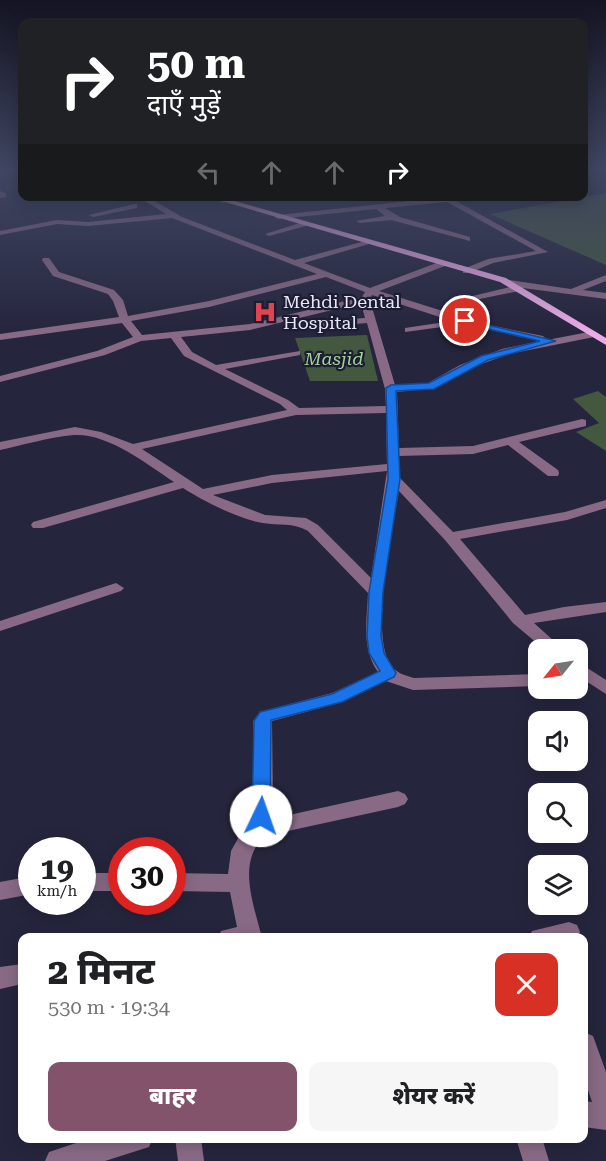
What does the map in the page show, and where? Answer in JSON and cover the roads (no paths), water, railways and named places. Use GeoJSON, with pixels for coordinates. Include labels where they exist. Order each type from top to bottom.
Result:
{"type":"FeatureCollection","features":[{"type":"Feature","properties":{"kind":"main road"},"geometry":{"type":"LineString","coordinates":[[307,225],[509,283],[606,342]]}},
{"type":"Feature","properties":{"kind":"street"},"geometry":{"type":"LineString","coordinates":[[0,232],[43,225]]}},
{"type":"Feature","properties":{"kind":"street"},"geometry":{"type":"LineString","coordinates":[[195,225],[325,275],[368,295],[551,341]]}},
{"type":"Feature","properties":{"kind":"street"},"geometry":{"type":"LineString","coordinates":[[269,234],[299,225]]}},
{"type":"Feature","properties":{"kind":"street"},"geometry":{"type":"LineString","coordinates":[[418,225],[467,239]]}},
{"type":"Feature","properties":{"kind":"street"},"geometry":{"type":"LineString","coordinates":[[466,271],[491,261],[544,252],[495,225]]}},
{"type":"Feature","properties":{"kind":"street"},"geometry":{"type":"LineString","coordinates":[[294,263],[366,242]]}},
{"type":"Feature","properties":{"kind":"street"},"geometry":{"type":"LineString","coordinates":[[46,260],[56,274],[65,279],[111,292],[118,300],[124,320],[139,338]]}},
{"type":"Feature","properties":{"kind":"street"},"geometry":{"type":"LineString","coordinates":[[0,379],[102,353],[139,338],[250,327],[368,295],[442,264]]}},
{"type":"Feature","properties":{"kind":"street"},"geometry":{"type":"LineString","coordinates":[[0,337],[124,320],[209,304],[325,275]]}},
{"type":"Feature","properties":{"kind":"street"},"geometry":{"type":"LineString","coordinates":[[573,291],[606,278]]}},
{"type":"Feature","properties":{"kind":"street"},"geometry":{"type":"LineString","coordinates":[[509,283],[606,296]]}},
{"type":"Feature","properties":{"kind":"street"},"geometry":{"type":"LineString","coordinates":[[465,299],[519,288]]}},
{"type":"Feature","properties":{"kind":"street"},"geometry":{"type":"LineString","coordinates":[[368,295],[371,320],[391,388],[394,473],[376,592],[374,636],[377,653],[389,673],[402,682],[413,684],[528,680]]}},
{"type":"Feature","properties":{"kind":"street"},"geometry":{"type":"LineString","coordinates":[[321,324],[371,320]]}},
{"type":"Feature","properties":{"kind":"street"},"geometry":{"type":"LineString","coordinates":[[409,330],[465,321]]}},
{"type":"Feature","properties":{"kind":"street"},"geometry":{"type":"LineString","coordinates":[[391,388],[431,386],[484,358],[551,341],[594,334]]}},
{"type":"Feature","properties":{"kind":"street"},"geometry":{"type":"LineString","coordinates":[[175,336],[188,354],[284,402],[296,412]]}},
{"type":"Feature","properties":{"kind":"street"},"geometry":{"type":"LineString","coordinates":[[216,368],[296,353]]}},
{"type":"Feature","properties":{"kind":"street"},"geometry":{"type":"LineString","coordinates":[[132,448],[296,412],[390,409]]}},
{"type":"Feature","properties":{"kind":"street"},"geometry":{"type":"LineString","coordinates":[[392,452],[462,451],[582,423]]}},
{"type":"Feature","properties":{"kind":"street"},"geometry":{"type":"LineString","coordinates":[[0,446],[75,431],[97,435],[132,448],[199,494],[263,519],[280,522],[292,520],[307,524],[328,540],[376,592]]}},
{"type":"Feature","properties":{"kind":"street"},"geometry":{"type":"LineString","coordinates":[[510,441],[554,473]]}},
{"type":"Feature","properties":{"kind":"street"},"geometry":{"type":"LineString","coordinates":[[199,494],[272,479],[394,473]]}},
{"type":"Feature","properties":{"kind":"street"},"geometry":{"type":"LineString","coordinates":[[394,473],[522,621],[543,639]]}},
{"type":"Feature","properties":{"kind":"street"},"geometry":{"type":"LineString","coordinates":[[38,525],[183,483]]}},
{"type":"Feature","properties":{"kind":"street"},"geometry":{"type":"LineString","coordinates":[[450,537],[567,516],[606,504]]}},
{"type":"Feature","properties":{"kind":"street"},"geometry":{"type":"LineString","coordinates":[[0,626],[116,588]]}},
{"type":"Feature","properties":{"kind":"street"},"geometry":{"type":"LineString","coordinates":[[522,621],[564,612],[606,607]]}},
{"type":"Feature","properties":{"kind":"street"},"geometry":{"type":"LineString","coordinates":[[259,829],[262,804],[262,721],[266,716],[337,698],[389,673]]}},
{"type":"Feature","properties":{"kind":"street"},"geometry":{"type":"LineString","coordinates":[[588,678],[606,688]]}},
{"type":"Feature","properties":{"kind":"street"},"geometry":{"type":"LineString","coordinates":[[243,933],[238,866],[242,846],[250,834],[259,829],[398,799]]}},
{"type":"Feature","properties":{"kind":"street"},"geometry":{"type":"LineString","coordinates":[[186,882],[239,883]]}},
{"type":"Feature","properties":{"kind":"street"},"geometry":{"type":"LineString","coordinates":[[0,891],[18,888]]}},
{"type":"Feature","properties":{"kind":"street"},"geometry":{"type":"LineString","coordinates":[[564,933],[569,932]]}},
{"type":"Feature","properties":{"kind":"street"},"geometry":{"type":"LineString","coordinates":[[0,978],[18,975]]}},
{"type":"Feature","properties":{"kind":"street"},"geometry":{"type":"LineString","coordinates":[[588,1055],[606,1107]]}},
{"type":"Feature","properties":{"kind":"street"},"geometry":{"type":"LineString","coordinates":[[588,1115],[606,1117]]}},
{"type":"Feature","properties":{"kind":"street"},"geometry":{"type":"LineString","coordinates":[[58,1161],[123,1143]]}},
{"type":"Feature","properties":{"kind":"street"},"geometry":{"type":"LineString","coordinates":[[189,1143],[191,1161]]}},
{"type":"Feature","properties":{"kind":"street"},"geometry":{"type":"LineString","coordinates":[[531,1143],[536,1161]]}},
{"type":"Feature","properties":{"kind":"place","name":"Mehdi Dental Hospital"},"geometry":{"type":"Point","coordinates":[265,312]}},
{"type":"Feature","properties":{"kind":"park label","name":"Masjid"},"geometry":{"type":"Point","coordinates":[334,359]}}]}
